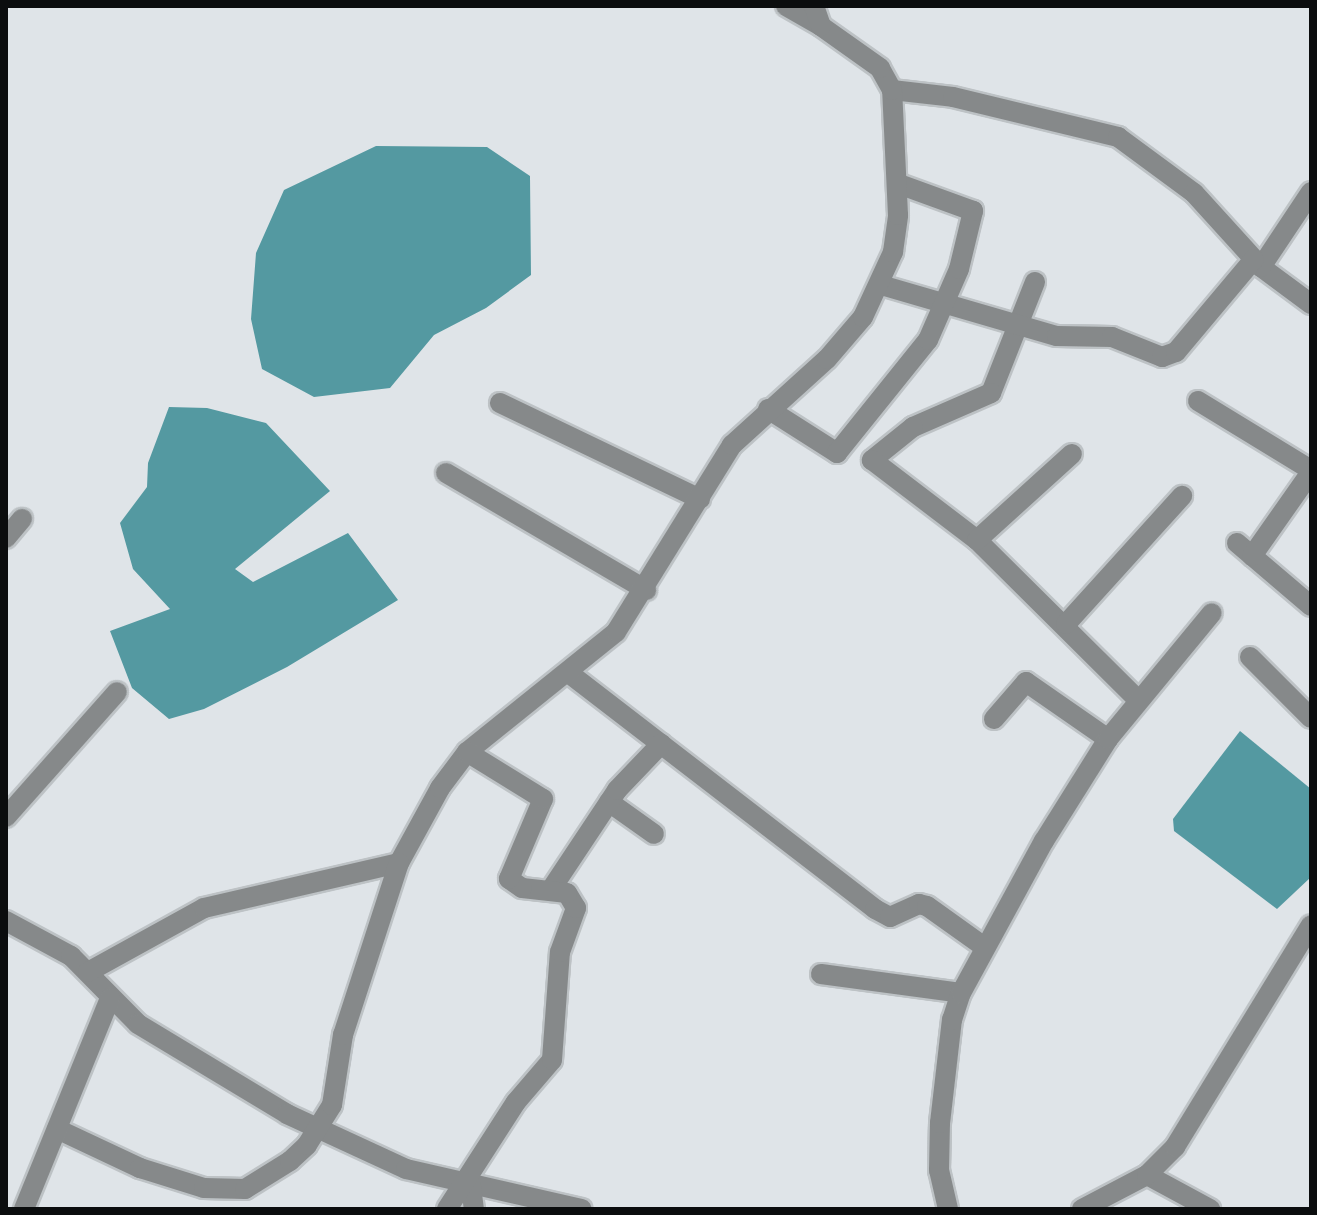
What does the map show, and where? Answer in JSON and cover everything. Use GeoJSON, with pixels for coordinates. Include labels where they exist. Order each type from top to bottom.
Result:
{"type":"FeatureCollection","features":[{"type":"Feature","properties":{"kind":"street"},"geometry":{"type":"LineString","coordinates":[[57,1129],[171,1180],[229,1190],[266,1179],[318,1129],[339,1085],[343,1035],[399,863],[440,788],[467,752],[496,725],[570,674],[616,632],[646,590],[732,445],[768,409],[827,359],[863,317],[881,285],[893,252],[899,184],[892,90],[880,68],[821,26],[786,6]]}},
{"type":"Feature","properties":{"kind":"street"},"geometry":{"type":"LineString","coordinates":[[814,6],[821,26]]}},
{"type":"Feature","properties":{"kind":"street"},"geometry":{"type":"LineString","coordinates":[[892,90],[953,97],[1118,137],[1216,211],[1258,263],[1311,304]]}},
{"type":"Feature","properties":{"kind":"street"},"geometry":{"type":"LineString","coordinates":[[768,409],[837,453],[928,340],[947,302],[973,211],[899,184]]}},
{"type":"Feature","properties":{"kind":"street"},"geometry":{"type":"LineString","coordinates":[[881,285],[1057,336],[1112,337],[1169,356],[1258,263],[1311,192]]}},
{"type":"Feature","properties":{"kind":"street"},"geometry":{"type":"LineString","coordinates":[[1035,282],[991,393],[913,427],[872,460],[977,540],[1066,624],[1139,701]]}},
{"type":"Feature","properties":{"kind":"street"},"geometry":{"type":"LineString","coordinates":[[1198,401],[1311,471],[1244,549],[1311,606]]}},
{"type":"Feature","properties":{"kind":"street"},"geometry":{"type":"LineString","coordinates":[[500,403],[700,499]]}},
{"type":"Feature","properties":{"kind":"street"},"geometry":{"type":"LineString","coordinates":[[977,540],[1072,454]]}},
{"type":"Feature","properties":{"kind":"street"},"geometry":{"type":"LineString","coordinates":[[446,473],[646,590]]}},
{"type":"Feature","properties":{"kind":"street"},"geometry":{"type":"LineString","coordinates":[[1066,624],[1182,496]]}},
{"type":"Feature","properties":{"kind":"street"},"geometry":{"type":"LineString","coordinates":[[6,538],[22,519]]}},
{"type":"Feature","properties":{"kind":"street"},"geometry":{"type":"LineString","coordinates":[[948,1209],[939,1170],[940,1123],[952,1020],[961,993],[983,946],[1108,739],[1212,613]]}},
{"type":"Feature","properties":{"kind":"street"},"geometry":{"type":"LineString","coordinates":[[1250,657],[1311,718]]}},
{"type":"Feature","properties":{"kind":"street"},"geometry":{"type":"LineString","coordinates":[[570,674],[875,909],[890,917],[919,904],[927,906],[983,946]]}},
{"type":"Feature","properties":{"kind":"street"},"geometry":{"type":"LineString","coordinates":[[994,719],[1026,682],[1108,739]]}},
{"type":"Feature","properties":{"kind":"street"},"geometry":{"type":"LineString","coordinates":[[6,817],[117,692]]}},
{"type":"Feature","properties":{"kind":"street"},"geometry":{"type":"LineString","coordinates":[[552,888],[609,802],[661,744]]}},
{"type":"Feature","properties":{"kind":"street"},"geometry":{"type":"LineString","coordinates":[[447,1209],[557,1049],[557,974],[576,908],[567,893],[552,888],[522,888],[509,879],[543,799],[467,752]]}},
{"type":"Feature","properties":{"kind":"street"},"geometry":{"type":"LineString","coordinates":[[609,802],[654,834]]}},
{"type":"Feature","properties":{"kind":"street"},"geometry":{"type":"LineString","coordinates":[[88,972],[204,908],[399,863]]}},
{"type":"Feature","properties":{"kind":"street"},"geometry":{"type":"LineString","coordinates":[[6,921],[88,972],[110,998],[171,1045],[318,1129],[406,1169],[582,1209]]}},
{"type":"Feature","properties":{"kind":"street"},"geometry":{"type":"LineString","coordinates":[[1082,1209],[1147,1175],[1175,1147],[1203,1104],[1235,1042],[1311,925]]}},
{"type":"Feature","properties":{"kind":"street"},"geometry":{"type":"LineString","coordinates":[[821,974],[961,993]]}},
{"type":"Feature","properties":{"kind":"street"},"geometry":{"type":"LineString","coordinates":[[24,1209],[110,998]]}},
{"type":"Feature","properties":{"kind":"street"},"geometry":{"type":"LineString","coordinates":[[1147,1175],[1210,1209]]}},
{"type":"Feature","properties":{"kind":"street"},"geometry":{"type":"LineString","coordinates":[[466,1185],[474,1209]]}},
{"type":"Feature","properties":{"kind":"water"},"geometry":{"type":"Polygon","coordinates":[[[376,146],[487,147],[530,176],[531,275],[486,308],[434,335],[390,388],[314,397],[262,369],[251,319],[256,253],[284,190],[376,146]]]}},
{"type":"Feature","properties":{"kind":"water"},"geometry":{"type":"Polygon","coordinates":[[[169,407],[207,408],[266,423],[330,491],[235,569],[253,582],[348,533],[398,600],[287,667],[204,709],[169,719],[132,688],[110,631],[170,609],[133,569],[120,523],[147,487],[148,463],[169,407]]]}},
{"type":"Feature","properties":{"kind":"water"},"geometry":{"type":"Polygon","coordinates":[[[1240,731],[1311,789],[1311,877],[1277,909],[1174,831],[1173,819],[1240,731]]]}}]}
